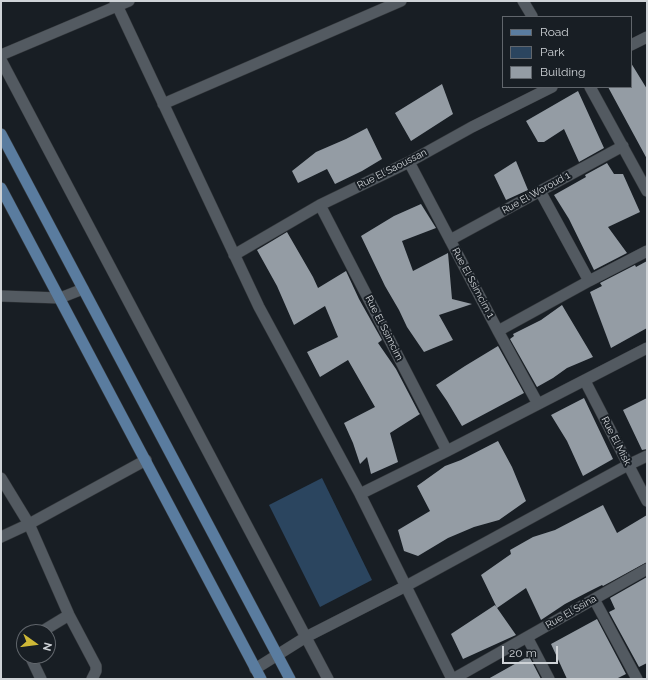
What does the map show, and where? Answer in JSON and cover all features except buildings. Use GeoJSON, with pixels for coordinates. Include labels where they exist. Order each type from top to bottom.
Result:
{"type":"FeatureCollection","features":[{"type":"Feature","properties":{"kind":"main road"},"geometry":{"type":"LineString","coordinates":[[1,134],[290,679]]}},
{"type":"Feature","properties":{"kind":"main road"},"geometry":{"type":"LineString","coordinates":[[1,188],[258,674]]}},
{"type":"Feature","properties":{"kind":"street"},"geometry":{"type":"LineString","coordinates":[[1,55],[116,3],[129,1]]}},
{"type":"Feature","properties":{"kind":"street"},"geometry":{"type":"LineString","coordinates":[[163,104],[401,1]]}},
{"type":"Feature","properties":{"kind":"street"},"geometry":{"type":"LineString","coordinates":[[523,1],[532,16]]}},
{"type":"Feature","properties":{"kind":"street"},"geometry":{"type":"LineString","coordinates":[[116,3],[259,307],[360,494],[453,679]]}},
{"type":"Feature","properties":{"kind":"street"},"geometry":{"type":"LineString","coordinates":[[632,44],[647,37]]}},
{"type":"Feature","properties":{"kind":"street"},"geometry":{"type":"LineString","coordinates":[[1,60],[328,679]]}},
{"type":"Feature","properties":{"kind":"street","name":"Rue El Saoussan"},"geometry":{"type":"LineString","coordinates":[[234,255],[320,205],[409,162],[472,127],[550,88]]}},
{"type":"Feature","properties":{"kind":"street"},"geometry":{"type":"LineString","coordinates":[[591,88],[647,191]]}},
{"type":"Feature","properties":{"kind":"street","name":"Rue El Woroud 1"},"geometry":{"type":"LineString","coordinates":[[450,240],[623,146]]}},
{"type":"Feature","properties":{"kind":"street","name":"Rue El Ssimcim 1"},"geometry":{"type":"LineString","coordinates":[[409,162],[538,404]]}},
{"type":"Feature","properties":{"kind":"street"},"geometry":{"type":"LineString","coordinates":[[540,191],[589,281]]}},
{"type":"Feature","properties":{"kind":"street","name":"Rue El Ssimcim"},"geometry":{"type":"LineString","coordinates":[[320,205],[447,451]]}},
{"type":"Feature","properties":{"kind":"street"},"geometry":{"type":"LineString","coordinates":[[498,331],[647,251]]}},
{"type":"Feature","properties":{"kind":"street"},"geometry":{"type":"LineString","coordinates":[[1,296],[60,298],[83,289]]}},
{"type":"Feature","properties":{"kind":"street"},"geometry":{"type":"LineString","coordinates":[[360,494],[585,381],[647,348]]}},
{"type":"Feature","properties":{"kind":"street","name":"Rue El Misk"},"geometry":{"type":"LineString","coordinates":[[585,381],[647,501]]}},
{"type":"Feature","properties":{"kind":"street"},"geometry":{"type":"LineString","coordinates":[[258,674],[278,655],[306,637],[406,586],[647,456]]}},
{"type":"Feature","properties":{"kind":"street"},"geometry":{"type":"LineString","coordinates":[[1,537],[29,524],[146,460]]}},
{"type":"Feature","properties":{"kind":"street"},"geometry":{"type":"LineString","coordinates":[[1,478],[29,524],[69,615],[96,666],[96,671],[92,679]]}},
{"type":"Feature","properties":{"kind":"street","name":"Rue El Ssina"},"geometry":{"type":"LineString","coordinates":[[453,679],[647,569]]}},
{"type":"Feature","properties":{"kind":"street"},"geometry":{"type":"LineString","coordinates":[[594,599],[637,679]]}},
{"type":"Feature","properties":{"kind":"street"},"geometry":{"type":"LineString","coordinates":[[54,624],[69,615]]}},
{"type":"Feature","properties":{"kind":"street"},"geometry":{"type":"LineString","coordinates":[[527,637],[549,679]]}},
{"type":"Feature","properties":{"kind":"street"},"geometry":{"type":"LineString","coordinates":[[34,664],[41,679]]}},
{"type":"Feature","properties":{"kind":"green space"},"geometry":{"type":"Polygon","coordinates":[[[322,478],[372,580],[320,607],[269,505],[322,478]]]}}]}
